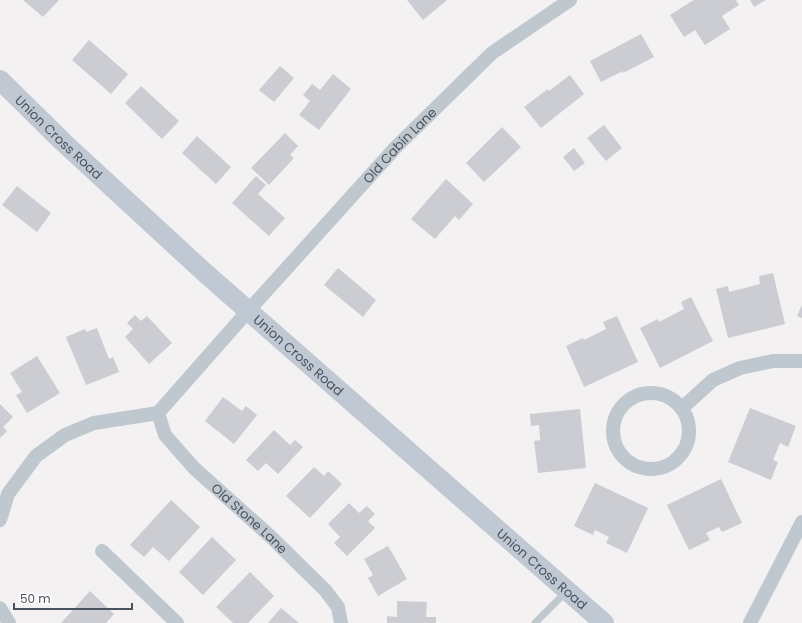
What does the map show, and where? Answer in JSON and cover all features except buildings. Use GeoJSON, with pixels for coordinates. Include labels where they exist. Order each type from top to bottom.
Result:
{"type":"FeatureCollection","features":[{"type":"Feature","properties":{"kind":"main road","name":"Union Cross Road"},"geometry":{"type":"LineString","coordinates":[[0,80],[63,142],[204,272],[604,623]]}},
{"type":"Feature","properties":{"kind":"street","name":"Old Cabin Lane"},"geometry":{"type":"LineString","coordinates":[[248,310],[396,147],[492,53],[570,0]]}},
{"type":"Feature","properties":{"kind":"street"},"geometry":{"type":"LineString","coordinates":[[0,520],[8,494],[36,456],[65,435],[94,423],[158,413],[248,310]]}},
{"type":"Feature","properties":{"kind":"street"},"geometry":{"type":"LineString","coordinates":[[682,408],[713,380],[740,368],[774,361],[802,361]]}},
{"type":"Feature","properties":{"kind":"street"},"geometry":{"type":"LineString","coordinates":[[648,393],[661,394],[673,399],[682,408],[687,419],[689,431],[687,444],[681,454],[672,463],[661,468],[648,469],[636,466],[626,460],[618,450],[614,438],[613,425],[617,413],[625,403],[636,396],[648,393]]}},
{"type":"Feature","properties":{"kind":"street","name":"Old Stone Lane"},"geometry":{"type":"LineString","coordinates":[[158,413],[165,435],[194,468],[271,537],[325,590],[338,608],[341,623]]}},
{"type":"Feature","properties":{"kind":"street"},"geometry":{"type":"LineString","coordinates":[[750,623],[802,522]]}},
{"type":"Feature","properties":{"kind":"street"},"geometry":{"type":"LineString","coordinates":[[102,551],[177,623]]}},
{"type":"Feature","properties":{"kind":"street"},"geometry":{"type":"LineString","coordinates":[[0,608],[9,623]]}},
{"type":"Feature","properties":{"kind":"lane"},"geometry":{"type":"LineString","coordinates":[[536,623],[567,591]]}}]}
